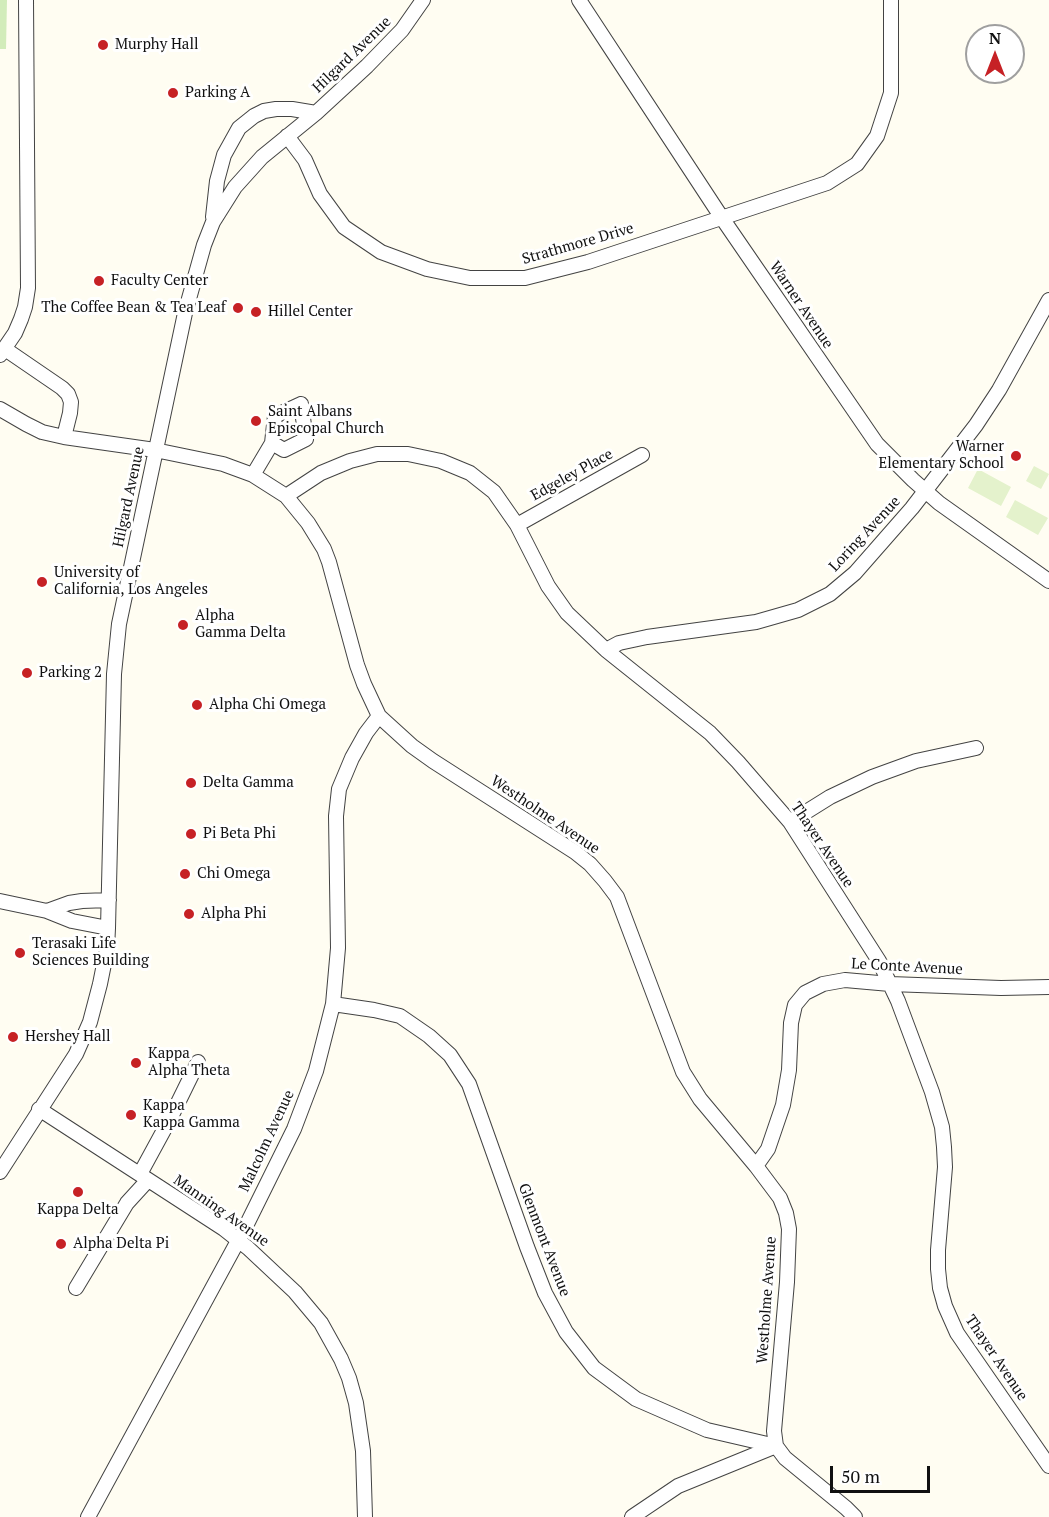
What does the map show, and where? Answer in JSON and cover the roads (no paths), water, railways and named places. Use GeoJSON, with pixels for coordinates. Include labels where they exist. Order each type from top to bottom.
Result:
{"type":"FeatureCollection","features":[{"type":"Feature","properties":{"kind":"street"},"geometry":{"type":"LineString","coordinates":[[27,0],[28,281],[21,319],[2,352],[62,388],[68,394],[71,402],[70,413],[64,436]]}},
{"type":"Feature","properties":{"kind":"street","name":"Hilgard Avenue"},"geometry":{"type":"LineString","coordinates":[[0,1172],[76,1054],[90,1022],[100,984],[107,949],[115,654],[119,624],[185,313],[204,245],[213,222],[235,187],[262,157],[316,113],[367,66],[402,30],[423,0]]}},
{"type":"Feature","properties":{"kind":"street","name":"Warner Avenue"},"geometry":{"type":"LineString","coordinates":[[579,0],[722,218],[876,444],[939,503],[1049,581]]}},
{"type":"Feature","properties":{"kind":"street","name":"Strathmore Drive"},"geometry":{"type":"LineString","coordinates":[[287,136],[305,160],[320,194],[344,227],[381,252],[427,269],[470,278],[525,278],[588,262],[827,183],[857,164],[877,136],[891,93],[891,0]]}},
{"type":"Feature","properties":{"kind":"street"},"geometry":{"type":"LineString","coordinates":[[213,222],[217,181],[224,155],[239,128],[264,111],[292,109],[316,113]]}},
{"type":"Feature","properties":{"kind":"street","name":"Loring Avenue"},"geometry":{"type":"LineString","coordinates":[[606,650],[620,643],[646,637],[756,622],[798,610],[830,594],[855,573],[938,476],[999,390],[1049,300]]}},
{"type":"Feature","properties":{"kind":"street","name":"Westholme Avenue"},"geometry":{"type":"LineString","coordinates":[[0,409],[42,432],[155,450],[223,464],[253,475],[286,496],[308,523],[324,549],[357,665],[379,716],[418,751],[575,852],[590,864],[617,897],[683,1072],[700,1099],[780,1198],[786,1213],[789,1229],[787,1282],[774,1431],[776,1446]]}},
{"type":"Feature","properties":{"kind":"street"},"geometry":{"type":"LineString","coordinates":[[253,475],[272,443]]}},
{"type":"Feature","properties":{"kind":"street","name":"Thayer Avenue"},"geometry":{"type":"LineString","coordinates":[[286,496],[321,473],[350,461],[377,454],[408,453],[441,461],[470,473],[494,492],[518,525],[548,586],[567,613],[606,650],[710,733],[790,822],[879,961],[898,1001],[932,1092],[942,1127],[945,1167],[938,1269],[945,1306],[957,1333],[1049,1466]]}},
{"type":"Feature","properties":{"kind":"street","name":"Edgeley Place"},"geometry":{"type":"LineString","coordinates":[[518,525],[642,455]]}},
{"type":"Feature","properties":{"kind":"street","name":"Malcolm Avenue"},"geometry":{"type":"LineString","coordinates":[[88,1517],[294,1129],[316,1071],[333,1004],[338,948],[336,816],[339,789],[352,758],[379,716]]}},
{"type":"Feature","properties":{"kind":"street"},"geometry":{"type":"LineString","coordinates":[[790,822],[830,797],[872,777],[916,761],[976,748]]}},
{"type":"Feature","properties":{"kind":"street"},"geometry":{"type":"LineString","coordinates":[[48,911],[69,903],[109,900]]}},
{"type":"Feature","properties":{"kind":"street"},"geometry":{"type":"LineString","coordinates":[[0,901],[48,911],[72,921],[108,928]]}},
{"type":"Feature","properties":{"kind":"street","name":"Le Conte Avenue"},"geometry":{"type":"LineString","coordinates":[[756,1166],[768,1149],[783,1105],[789,1070],[790,1023],[795,1005],[805,993],[823,984],[846,980],[1001,988],[1049,987]]}},
{"type":"Feature","properties":{"kind":"street","name":"Glenmont Avenue"},"geometry":{"type":"LineString","coordinates":[[333,1004],[400,1016],[429,1036],[450,1055],[469,1084],[545,1293],[566,1332],[594,1368],[636,1399],[707,1430],[776,1446]]}},
{"type":"Feature","properties":{"kind":"street"},"geometry":{"type":"LineString","coordinates":[[76,1288],[144,1177],[198,1062]]}},
{"type":"Feature","properties":{"kind":"street","name":"Manning Avenue"},"geometry":{"type":"LineString","coordinates":[[39,1109],[224,1229],[254,1253],[295,1292],[321,1323],[341,1359],[356,1404],[363,1451],[365,1517]]}},
{"type":"Feature","properties":{"kind":"street"},"geometry":{"type":"LineString","coordinates":[[632,1517],[678,1486],[776,1446],[784,1458],[855,1517]]}},
{"type":"Feature","properties":{"kind":"place","name":"Murphy Hall"},"geometry":{"type":"Point","coordinates":[103,45]}},
{"type":"Feature","properties":{"kind":"place","name":"Parking A"},"geometry":{"type":"Point","coordinates":[173,93]}},
{"type":"Feature","properties":{"kind":"place","name":"Faculty Center"},"geometry":{"type":"Point","coordinates":[99,281]}},
{"type":"Feature","properties":{"kind":"place","name":"The Coffee Bean & Tea Leaf"},"geometry":{"type":"Point","coordinates":[238,308]}},
{"type":"Feature","properties":{"kind":"place","name":"Hillel Center"},"geometry":{"type":"Point","coordinates":[256,312]}},
{"type":"Feature","properties":{"kind":"place","name":"Saint Albans Episcopal Church"},"geometry":{"type":"Point","coordinates":[256,421]}},
{"type":"Feature","properties":{"kind":"place","name":"Warner Elementary School"},"geometry":{"type":"Point","coordinates":[1016,456]}},
{"type":"Feature","properties":{"kind":"place","name":"University of California, Los Angeles"},"geometry":{"type":"Point","coordinates":[42,582]}},
{"type":"Feature","properties":{"kind":"place","name":"Alpha Gamma Delta"},"geometry":{"type":"Point","coordinates":[183,625]}},
{"type":"Feature","properties":{"kind":"place","name":"Parking 2"},"geometry":{"type":"Point","coordinates":[27,673]}},
{"type":"Feature","properties":{"kind":"place","name":"Alpha Chi Omega"},"geometry":{"type":"Point","coordinates":[197,705]}},
{"type":"Feature","properties":{"kind":"place","name":"Delta Gamma"},"geometry":{"type":"Point","coordinates":[191,783]}},
{"type":"Feature","properties":{"kind":"place","name":"Pi Beta Phi"},"geometry":{"type":"Point","coordinates":[191,834]}},
{"type":"Feature","properties":{"kind":"place","name":"Chi Omega"},"geometry":{"type":"Point","coordinates":[185,874]}},
{"type":"Feature","properties":{"kind":"place","name":"Alpha Phi"},"geometry":{"type":"Point","coordinates":[189,914]}},
{"type":"Feature","properties":{"kind":"place","name":"Terasaki Life Sciences Building"},"geometry":{"type":"Point","coordinates":[20,953]}},
{"type":"Feature","properties":{"kind":"place","name":"Hershey Hall"},"geometry":{"type":"Point","coordinates":[13,1037]}},
{"type":"Feature","properties":{"kind":"place","name":"Kappa Alpha Theta"},"geometry":{"type":"Point","coordinates":[136,1063]}},
{"type":"Feature","properties":{"kind":"place","name":"Kappa Kappa Gamma"},"geometry":{"type":"Point","coordinates":[131,1115]}},
{"type":"Feature","properties":{"kind":"place","name":"Kappa Delta"},"geometry":{"type":"Point","coordinates":[78,1192]}},
{"type":"Feature","properties":{"kind":"place","name":"Alpha Delta Pi"},"geometry":{"type":"Point","coordinates":[61,1244]}}]}
